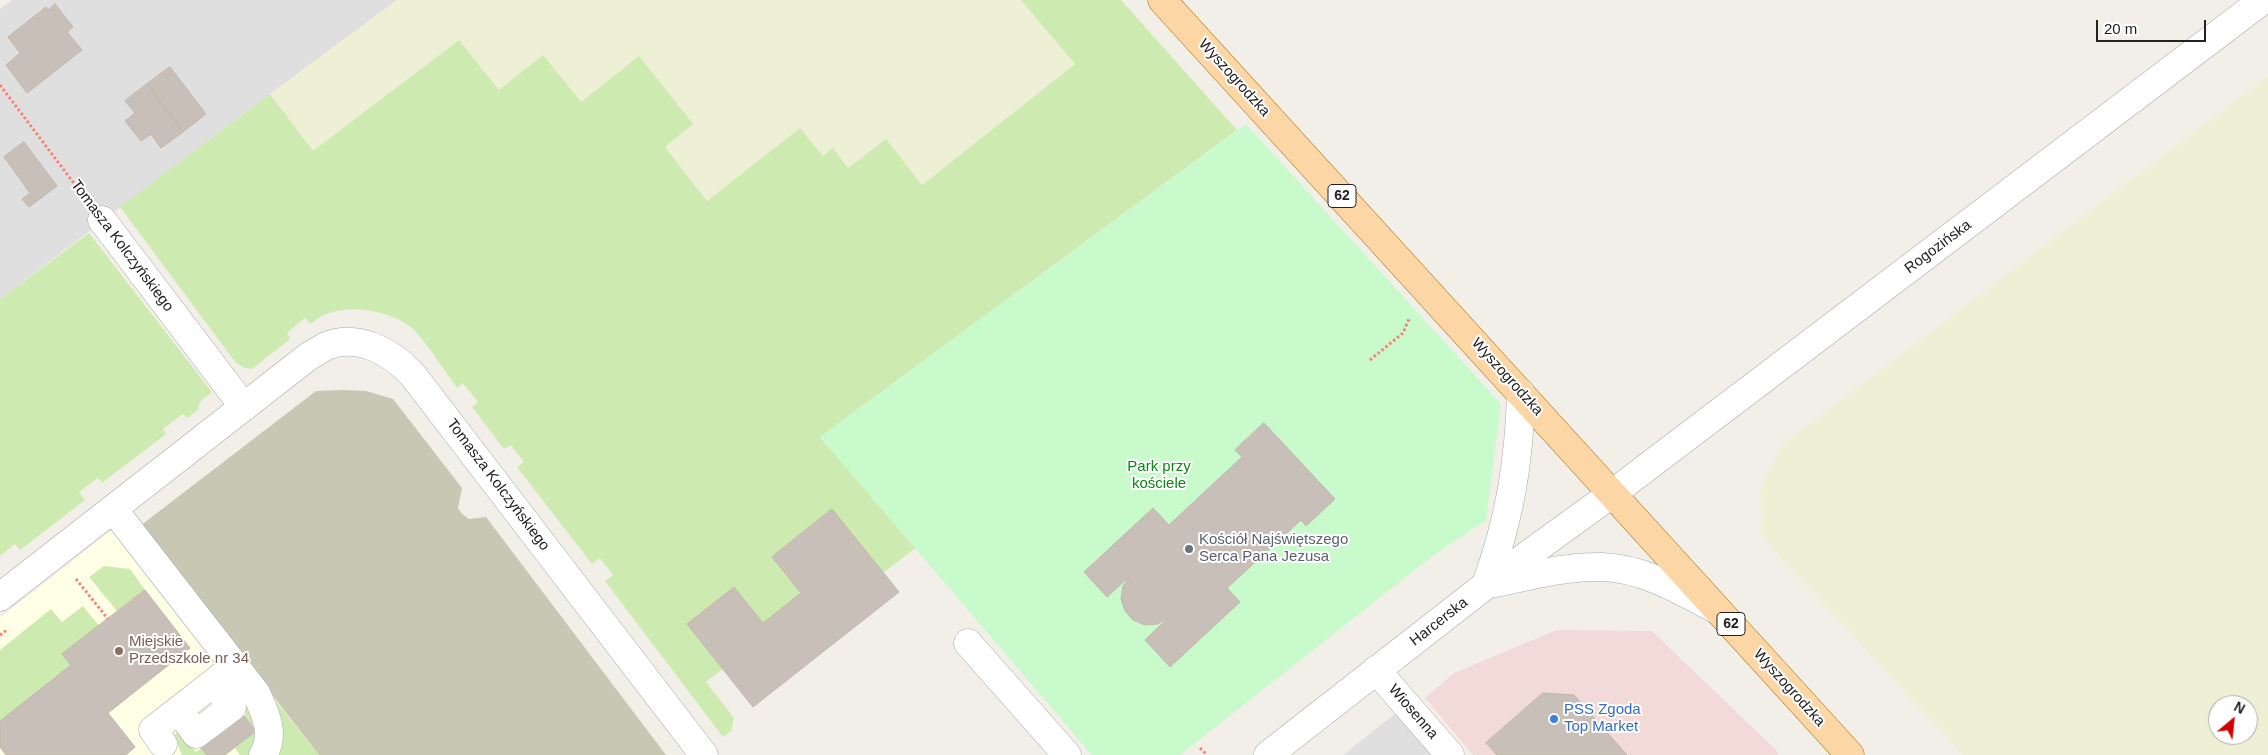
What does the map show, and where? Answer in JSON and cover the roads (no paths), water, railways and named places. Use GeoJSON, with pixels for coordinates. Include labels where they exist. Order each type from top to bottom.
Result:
{"type":"FeatureCollection","features":[{"type":"Feature","properties":{"kind":"main road","name":"Wyszogrodzka"},"geometry":{"type":"LineString","coordinates":[[1162,0],[1850,755]]}},
{"type":"Feature","properties":{"kind":"street","name":"Rogozińska"},"geometry":{"type":"LineString","coordinates":[[1613,493],[2263,0]]}},
{"type":"Feature","properties":{"kind":"street","name":"Tomasza Kolczyńskiego"},"geometry":{"type":"LineString","coordinates":[[102,220],[244,407]]}},
{"type":"Feature","properties":{"kind":"street","name":"Tomasza Kolczyńskiego"},"geometry":{"type":"LineString","coordinates":[[0,597],[309,356],[328,346],[346,342],[366,345],[381,349],[398,360],[412,374],[704,755]]}},
{"type":"Feature","properties":{"kind":"street"},"geometry":{"type":"LineString","coordinates":[[1486,585],[1498,552],[1513,494],[1520,430],[1521,393]]}},
{"type":"Feature","properties":{"kind":"street","name":"Harcerska"},"geometry":{"type":"LineString","coordinates":[[1268,755],[1486,585],[1613,493]]}},
{"type":"Feature","properties":{"kind":"street"},"geometry":{"type":"LineString","coordinates":[[113,509],[256,693],[269,727],[269,738],[263,755]]}},
{"type":"Feature","properties":{"kind":"street"},"geometry":{"type":"LineString","coordinates":[[1486,585],[1575,568],[1604,567],[1636,573],[1667,584],[1719,611]]}},
{"type":"Feature","properties":{"kind":"street"},"geometry":{"type":"LineString","coordinates":[[968,643],[1054,751]]}},
{"type":"Feature","properties":{"kind":"street"},"geometry":{"type":"LineString","coordinates":[[161,751],[153,730],[178,710],[196,734],[232,707],[214,683],[235,666]]}},
{"type":"Feature","properties":{"kind":"street","name":"Wiosenna"},"geometry":{"type":"LineString","coordinates":[[1376,670],[1450,755]]}},
{"type":"Feature","properties":{"kind":"place","name":"Kościół Najświętszego Serca Pana Jezusa"},"geometry":{"type":"Point","coordinates":[1189,549]}},
{"type":"Feature","properties":{"kind":"place","name":"Miejskie Przedszkole nr 34"},"geometry":{"type":"Point","coordinates":[119,651]}},
{"type":"Feature","properties":{"kind":"place","name":"PSS Zgoda Top Market"},"geometry":{"type":"Point","coordinates":[1554,719]}},
{"type":"Feature","properties":{"kind":"park label","name":"Park przy kościele"},"geometry":{"type":"Point","coordinates":[1159,476]}}]}
